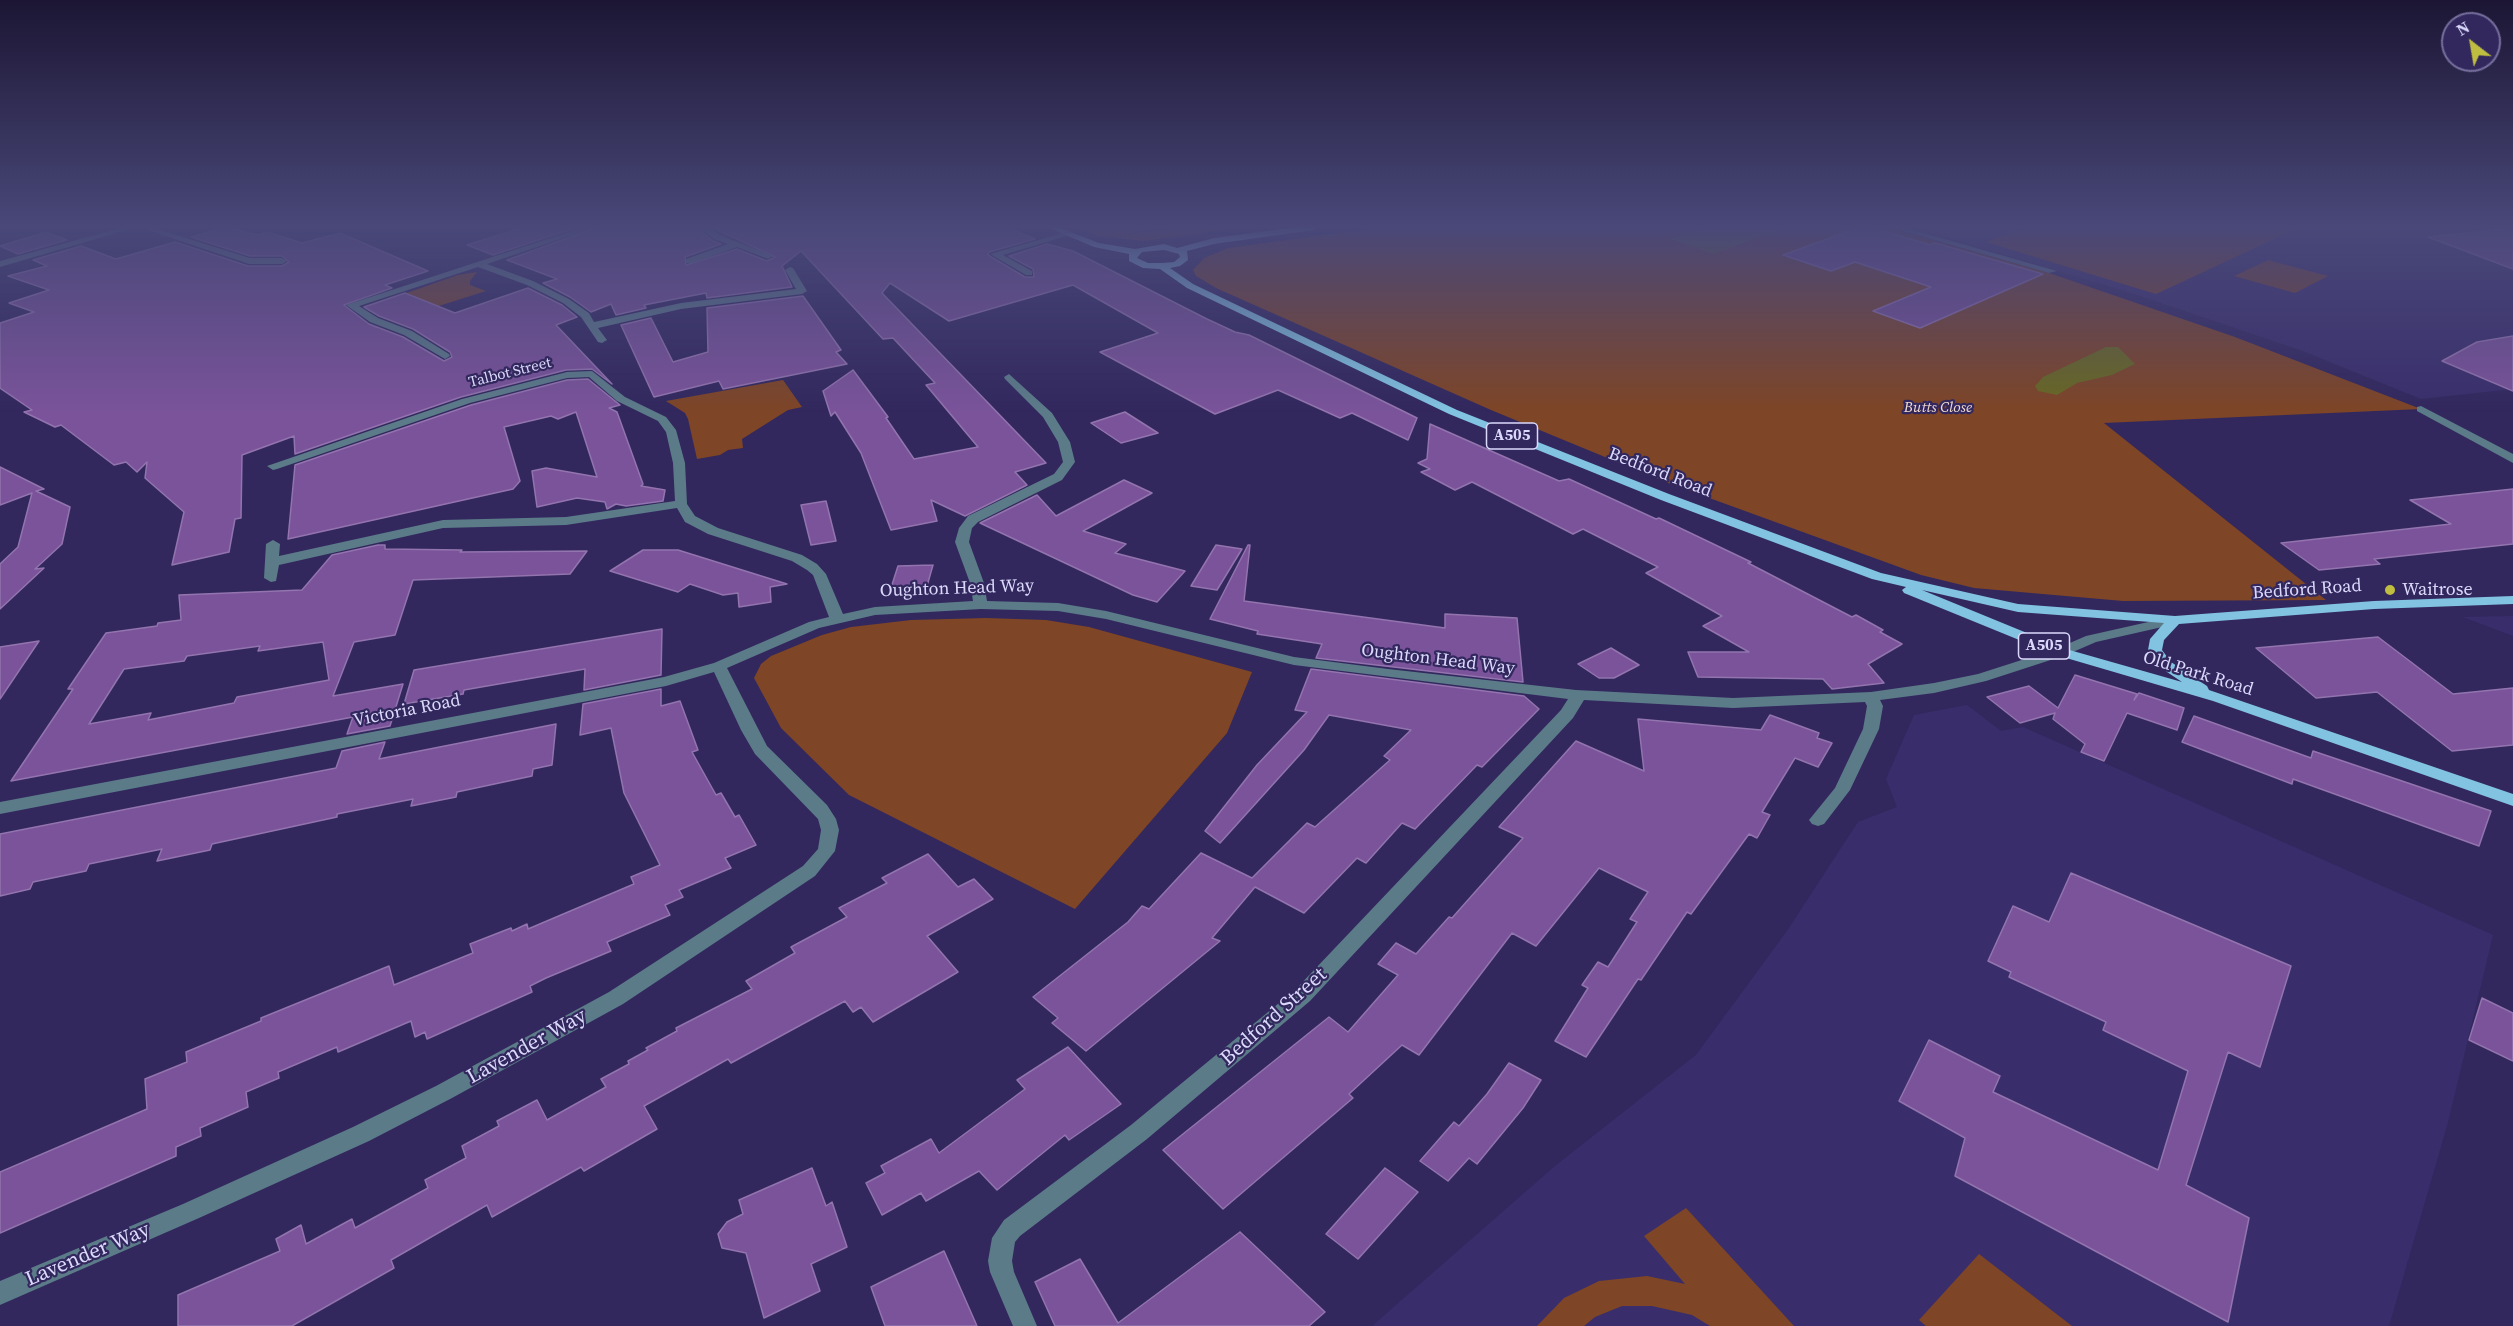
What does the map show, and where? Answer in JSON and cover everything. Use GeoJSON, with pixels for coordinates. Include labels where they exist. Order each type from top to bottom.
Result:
{"type":"FeatureCollection","features":[{"type":"Feature","properties":{"kind":"main road","name":"Bedford Road"},"geometry":{"type":"LineString","coordinates":[[1196,289],[1453,412],[1665,497],[1877,576],[2018,608],[2175,620],[2374,605],[2513,600]]}},
{"type":"Feature","properties":{"kind":"main road","name":"Old Park Road"},"geometry":{"type":"LineString","coordinates":[[1877,576],[2061,652],[2218,698],[2513,800]]}},
{"type":"Feature","properties":{"kind":"main road","name":"A505"},"geometry":{"type":"LineString","coordinates":[[2175,620],[2157,639],[2155,650],[2166,665],[2218,698]]}},
{"type":"Feature","properties":{"kind":"street"},"geometry":{"type":"LineString","coordinates":[[403,289],[351,306],[374,320],[408,333],[445,356]]}},
{"type":"Feature","properties":{"kind":"street"},"geometry":{"type":"LineString","coordinates":[[541,289],[576,307],[585,315],[602,340]]}},
{"type":"Feature","properties":{"kind":"street"},"geometry":{"type":"LineString","coordinates":[[591,326],[681,306],[802,291],[801,289]]}},
{"type":"Feature","properties":{"kind":"street","name":"Talbot Street"},"geometry":{"type":"LineString","coordinates":[[273,466],[466,401],[567,375],[586,374],[595,376],[621,399],[662,419],[672,432],[679,463],[681,504]]}},
{"type":"Feature","properties":{"kind":"street"},"geometry":{"type":"LineString","coordinates":[[981,606],[977,583],[962,542],[966,528],[981,515],[1053,480],[1069,462],[1064,442],[1048,415],[1009,377]]}},
{"type":"Feature","properties":{"kind":"street"},"geometry":{"type":"LineString","coordinates":[[2421,409],[2513,459]]}},
{"type":"Feature","properties":{"kind":"street"},"geometry":{"type":"LineString","coordinates":[[272,562],[442,524],[566,521],[681,504],[690,519],[699,524],[797,558],[812,567],[819,574],[837,618]]}},
{"type":"Feature","properties":{"kind":"street"},"geometry":{"type":"LineString","coordinates":[[271,578],[273,544]]}},
{"type":"Feature","properties":{"kind":"street","name":"Oughton Head Way"},"geometry":{"type":"LineString","coordinates":[[814,625],[875,611],[981,606],[1058,607],[1106,615],[1294,661],[1576,695],[1733,703],[1871,697],[1981,678],[2061,652]]}},
{"type":"Feature","properties":{"kind":"street","name":"Bedford Road"},"geometry":{"type":"LineString","coordinates":[[2061,652],[2091,639],[2175,620]]}},
{"type":"Feature","properties":{"kind":"street","name":"Victoria Road"},"geometry":{"type":"LineString","coordinates":[[0,808],[666,681],[719,666],[814,625]]}},
{"type":"Feature","properties":{"kind":"street","name":"Lavender Way"},"geometry":{"type":"LineString","coordinates":[[0,1293],[360,1134],[444,1092],[616,998],[809,871],[826,851],[830,831],[827,819],[821,809],[761,750],[719,666]]}},
{"type":"Feature","properties":{"kind":"street","name":"Bedford Street"},"geometry":{"type":"LineString","coordinates":[[1025,1326],[1002,1272],[1000,1261],[1004,1238],[1012,1228],[1139,1132],[1303,995],[1568,714],[1576,702],[1576,695]]}},
{"type":"Feature","properties":{"kind":"street"},"geometry":{"type":"LineString","coordinates":[[1818,820],[1842,790],[1871,729],[1875,706],[1871,697]]}},
{"type":"Feature","properties":{"kind":"shaded area"},"geometry":{"type":"Polygon","coordinates":[[[2117,289],[2513,289],[2513,389],[2421,399],[2303,351],[2117,289]]]}},
{"type":"Feature","properties":{"kind":"shaded area"},"geometry":{"type":"Polygon","coordinates":[[[2106,347],[2118,347],[2135,364],[2112,375],[2077,383],[2057,395],[2038,391],[2035,386],[2043,377],[2106,347]]]}},
{"type":"Feature","properties":{"kind":"shaded area"},"geometry":{"type":"Polygon","coordinates":[[[2513,616],[2513,636],[2463,617],[2513,616]]]}},
{"type":"Feature","properties":{"kind":"shaded area"},"geometry":{"type":"Polygon","coordinates":[[[1967,705],[2001,731],[2023,727],[2493,935],[2448,1122],[2389,1326],[1372,1326],[1555,1166],[1696,1055],[1787,931],[1858,822],[1897,807],[1886,779],[1914,715],[1967,705]]]}},
{"type":"Feature","properties":{"kind":"green space"},"geometry":{"type":"Polygon","coordinates":[[[418,289],[480,289],[486,291],[426,310],[375,304],[418,289]]]}},
{"type":"Feature","properties":{"kind":"green space","name":"Butts Close"},"geometry":{"type":"Polygon","coordinates":[[[1218,289],[2095,289],[2235,337],[2421,409],[2104,423],[2326,600],[2123,601],[1974,588],[1921,575],[1668,483],[1491,410],[1218,289]]]}},
{"type":"Feature","properties":{"kind":"green space"},"geometry":{"type":"Polygon","coordinates":[[[2139,289],[2167,289],[2156,294],[2139,289]]]}},
{"type":"Feature","properties":{"kind":"green space"},"geometry":{"type":"Polygon","coordinates":[[[2280,289],[2303,289],[2295,293],[2280,289]]]}},
{"type":"Feature","properties":{"kind":"green space"},"geometry":{"type":"Polygon","coordinates":[[[783,380],[802,407],[788,410],[742,439],[743,448],[728,450],[720,455],[697,459],[685,413],[666,401],[783,380]]]}},
{"type":"Feature","properties":{"kind":"green space"},"geometry":{"type":"Polygon","coordinates":[[[986,618],[1046,620],[1089,627],[1252,672],[1227,733],[1075,909],[849,795],[781,728],[754,678],[761,664],[771,656],[822,635],[851,627],[911,620],[986,618]]]}},
{"type":"Feature","properties":{"kind":"green space"},"geometry":{"type":"Polygon","coordinates":[[[1686,1208],[1794,1326],[1710,1326],[1692,1315],[1652,1306],[1622,1306],[1595,1317],[1584,1326],[1537,1326],[1564,1298],[1599,1281],[1647,1276],[1685,1284],[1644,1236],[1686,1208]]]}},
{"type":"Feature","properties":{"kind":"green space"},"geometry":{"type":"Polygon","coordinates":[[[1979,1254],[2072,1326],[1926,1326],[1919,1320],[1979,1254]]]}},
{"type":"Feature","properties":{"kind":"building"},"geometry":{"type":"Polygon","coordinates":[[[46,289],[390,289],[344,305],[369,324],[403,337],[444,361],[452,357],[450,352],[413,329],[379,316],[364,307],[405,293],[455,313],[530,289],[562,305],[577,317],[556,325],[612,384],[592,369],[566,370],[461,397],[295,454],[294,436],[242,455],[241,518],[235,519],[229,552],[172,565],[184,512],[145,478],[147,462],[137,472],[126,462],[114,465],[61,425],[55,427],[24,412],[32,410],[0,388],[0,323],[34,312],[9,303],[49,290],[46,289]]]}},
{"type":"Feature","properties":{"kind":"building"},"geometry":{"type":"Polygon","coordinates":[[[554,289],[777,289],[707,298],[706,293],[644,305],[646,308],[616,315],[611,304],[591,312],[554,289]]]}},
{"type":"Feature","properties":{"kind":"building"},"geometry":{"type":"Polygon","coordinates":[[[836,289],[885,289],[882,293],[1046,463],[1015,472],[1027,485],[965,516],[931,500],[937,521],[891,530],[861,453],[835,412],[831,416],[823,391],[853,370],[888,417],[886,418],[914,459],[978,447],[926,385],[935,383],[893,338],[883,339],[836,289]]]}},
{"type":"Feature","properties":{"kind":"building"},"geometry":{"type":"Polygon","coordinates":[[[899,289],[1060,289],[949,321],[899,289]]]}},
{"type":"Feature","properties":{"kind":"building"},"geometry":{"type":"Polygon","coordinates":[[[1080,289],[1148,289],[1235,332],[1249,335],[1417,418],[1408,440],[1352,413],[1340,418],[1278,390],[1215,414],[1100,352],[1158,333],[1080,289]]]}},
{"type":"Feature","properties":{"kind":"building"},"geometry":{"type":"Polygon","coordinates":[[[1926,289],[2009,289],[1920,328],[1873,311],[1926,289]]]}},
{"type":"Feature","properties":{"kind":"building"},"geometry":{"type":"Polygon","coordinates":[[[803,296],[841,350],[836,352],[847,364],[723,389],[719,381],[654,397],[621,325],[651,318],[673,362],[708,352],[707,308],[803,296]]]}},
{"type":"Feature","properties":{"kind":"building"},"geometry":{"type":"Polygon","coordinates":[[[2513,336],[2513,391],[2442,361],[2477,342],[2513,336]]]}},
{"type":"Feature","properties":{"kind":"building"},"geometry":{"type":"Polygon","coordinates":[[[588,379],[620,405],[609,408],[617,412],[643,484],[641,486],[665,490],[663,501],[626,506],[616,504],[607,509],[605,502],[577,498],[537,507],[532,471],[546,468],[597,477],[576,412],[558,419],[551,416],[504,427],[520,481],[513,489],[288,539],[295,465],[471,405],[567,380],[588,379]]]}},
{"type":"Feature","properties":{"kind":"building"},"geometry":{"type":"Polygon","coordinates":[[[1125,412],[1158,433],[1121,443],[1091,423],[1125,412]]]}},
{"type":"Feature","properties":{"kind":"building"},"geometry":{"type":"Polygon","coordinates":[[[1430,424],[1559,481],[1569,479],[1656,519],[1659,518],[1751,562],[1748,563],[1852,617],[1856,615],[1883,630],[1880,632],[1902,644],[1868,664],[1884,683],[1832,689],[1823,679],[1698,677],[1688,652],[1749,652],[1703,626],[1722,616],[1646,573],[1658,567],[1583,529],[1573,534],[1472,482],[1455,490],[1421,472],[1430,469],[1418,463],[1427,459],[1430,424]]]}},
{"type":"Feature","properties":{"kind":"building"},"geometry":{"type":"Polygon","coordinates":[[[0,467],[44,489],[36,491],[70,507],[62,544],[35,569],[44,568],[0,609],[0,564],[18,547],[32,493],[0,505],[0,467]]]}},
{"type":"Feature","properties":{"kind":"building"},"geometry":{"type":"Polygon","coordinates":[[[1124,480],[1152,493],[1083,531],[1126,544],[1115,553],[1185,571],[1157,602],[1133,595],[980,523],[1037,495],[1056,516],[1124,480]]]}},
{"type":"Feature","properties":{"kind":"building"},"geometry":{"type":"Polygon","coordinates":[[[2513,489],[2513,544],[2374,559],[2380,564],[2319,570],[2281,543],[2451,524],[2410,500],[2513,489]]]}},
{"type":"Feature","properties":{"kind":"building"},"geometry":{"type":"Polygon","coordinates":[[[826,501],[836,541],[811,545],[801,505],[826,501]]]}},
{"type":"Feature","properties":{"kind":"building"},"geometry":{"type":"Polygon","coordinates":[[[378,545],[385,545],[385,549],[462,550],[460,552],[587,551],[570,574],[413,580],[395,635],[354,642],[333,696],[403,684],[390,726],[347,734],[353,717],[11,781],[73,689],[68,689],[106,633],[157,626],[158,623],[181,620],[179,595],[302,590],[332,555],[378,545]],[[323,642],[258,651],[260,646],[187,656],[184,661],[124,669],[89,724],[151,713],[148,720],[234,703],[237,697],[329,680],[323,642]]]}},
{"type":"Feature","properties":{"kind":"building"},"geometry":{"type":"Polygon","coordinates":[[[1216,545],[1242,549],[1217,590],[1191,586],[1216,545]]]}},
{"type":"Feature","properties":{"kind":"building"},"geometry":{"type":"Polygon","coordinates":[[[1250,545],[1244,601],[1445,628],[1445,614],[1517,618],[1523,682],[1316,658],[1322,644],[1257,634],[1258,631],[1210,619],[1250,545]]]}},
{"type":"Feature","properties":{"kind":"building"},"geometry":{"type":"Polygon","coordinates":[[[643,550],[678,550],[787,584],[770,587],[771,602],[739,607],[738,593],[723,595],[690,584],[678,592],[610,571],[643,550]]]}},
{"type":"Feature","properties":{"kind":"building"},"geometry":{"type":"Polygon","coordinates":[[[933,565],[925,593],[889,594],[898,566],[933,565]]]}},
{"type":"Feature","properties":{"kind":"building"},"geometry":{"type":"Polygon","coordinates":[[[662,629],[661,675],[584,690],[585,669],[464,690],[463,694],[404,704],[414,670],[662,629]]]}},
{"type":"Feature","properties":{"kind":"building"},"geometry":{"type":"Polygon","coordinates":[[[2378,637],[2453,694],[2513,688],[2513,745],[2452,751],[2377,692],[2316,698],[2256,648],[2378,637]]]}},
{"type":"Feature","properties":{"kind":"building"},"geometry":{"type":"Polygon","coordinates":[[[39,641],[0,699],[0,647],[39,641]]]}},
{"type":"Feature","properties":{"kind":"building"},"geometry":{"type":"Polygon","coordinates":[[[1611,648],[1639,665],[1614,678],[1599,678],[1578,664],[1611,648]]]}},
{"type":"Feature","properties":{"kind":"building"},"geometry":{"type":"Polygon","coordinates":[[[1311,669],[1524,696],[1539,709],[1482,767],[1477,765],[1415,829],[1402,823],[1366,863],[1357,858],[1304,913],[1255,887],[1212,938],[1220,941],[1086,1051],[1052,1023],[1058,1018],[1033,997],[1128,922],[1142,906],[1149,909],[1201,853],[1252,878],[1307,823],[1315,827],[1390,760],[1384,756],[1411,730],[1329,715],[1304,750],[1220,843],[1205,831],[1257,765],[1307,712],[1295,710],[1311,669]]]}},
{"type":"Feature","properties":{"kind":"building"},"geometry":{"type":"Polygon","coordinates":[[[2075,675],[2137,694],[2134,700],[2139,693],[2184,708],[2177,730],[2127,713],[2104,761],[2081,752],[2085,744],[2053,719],[2055,713],[2020,723],[1987,697],[2029,686],[2058,708],[2075,675]]]}},
{"type":"Feature","properties":{"kind":"building"},"geometry":{"type":"Polygon","coordinates":[[[661,689],[661,706],[680,701],[698,750],[692,752],[716,795],[721,793],[735,817],[739,815],[756,845],[725,858],[731,868],[679,890],[683,897],[665,905],[670,915],[607,942],[611,951],[530,986],[532,992],[427,1039],[425,1032],[415,1037],[411,1021],[338,1052],[337,1047],[278,1072],[279,1078],[246,1092],[248,1107],[200,1128],[201,1136],[176,1147],[176,1156],[0,1233],[0,1172],[147,1109],[145,1079],[187,1062],[186,1052],[261,1021],[261,1018],[389,966],[394,985],[473,953],[470,944],[511,928],[512,931],[527,924],[528,929],[634,884],[631,877],[660,865],[624,793],[611,728],[580,735],[583,704],[661,689]]]}},
{"type":"Feature","properties":{"kind":"building"},"geometry":{"type":"Polygon","coordinates":[[[1770,715],[1819,733],[1817,738],[1832,743],[1818,767],[1795,758],[1762,812],[1770,815],[1757,838],[1749,834],[1691,914],[1687,912],[1641,980],[1638,979],[1586,1057],[1555,1041],[1588,988],[1582,985],[1598,962],[1608,967],[1637,922],[1630,919],[1648,892],[1599,868],[1536,946],[1512,933],[1419,1055],[1402,1045],[1349,1094],[1353,1098],[1223,1209],[1163,1150],[1329,1017],[1348,1032],[1398,975],[1378,964],[1396,943],[1416,954],[1449,917],[1452,918],[1523,838],[1499,827],[1576,741],[1644,771],[1638,719],[1761,730],[1770,715]]]}},
{"type":"Feature","properties":{"kind":"building"},"geometry":{"type":"Polygon","coordinates":[[[2194,716],[2311,758],[2313,751],[2491,811],[2479,846],[2293,779],[2292,784],[2182,742],[2194,716]]]}},
{"type":"Feature","properties":{"kind":"building"},"geometry":{"type":"Polygon","coordinates":[[[556,724],[552,765],[533,769],[532,776],[457,792],[456,797],[411,806],[413,799],[337,814],[337,817],[212,844],[210,850],[157,861],[162,849],[89,864],[86,871],[33,882],[30,889],[0,896],[0,834],[336,768],[342,751],[385,742],[379,759],[556,724]]]}},
{"type":"Feature","properties":{"kind":"building"},"geometry":{"type":"Polygon","coordinates":[[[928,854],[958,887],[974,879],[993,899],[927,936],[958,972],[873,1022],[861,1007],[853,1012],[845,1001],[731,1063],[728,1059],[644,1106],[657,1129],[584,1171],[581,1167],[492,1217],[487,1205],[391,1260],[394,1268],[292,1326],[178,1326],[178,1295],[280,1251],[276,1239],[301,1225],[306,1244],[352,1219],[355,1228],[428,1188],[425,1180],[466,1158],[462,1146],[499,1126],[497,1121],[537,1100],[547,1120],[606,1087],[601,1079],[629,1064],[628,1061],[648,1050],[646,1048],[677,1031],[676,1028],[752,989],[746,981],[795,953],[791,947],[847,917],[839,908],[887,883],[882,878],[928,854]]]}},
{"type":"Feature","properties":{"kind":"building"},"geometry":{"type":"Polygon","coordinates":[[[2071,873],[2291,966],[2260,1067],[2228,1052],[2186,1185],[2249,1218],[2228,1322],[1955,1176],[1965,1138],[1899,1101],[1929,1040],[2000,1076],[1993,1092],[2158,1170],[2188,1071],[2103,1030],[2106,1022],[2009,977],[2011,972],[1988,961],[2013,906],[2049,922],[2071,873]]]}},
{"type":"Feature","properties":{"kind":"building"},"geometry":{"type":"Polygon","coordinates":[[[2482,998],[2513,1013],[2513,1061],[2469,1040],[2482,998]]]}},
{"type":"Feature","properties":{"kind":"building"},"geometry":{"type":"Polygon","coordinates":[[[1068,1047],[1121,1104],[1069,1140],[1065,1135],[997,1190],[979,1171],[926,1201],[921,1193],[882,1215],[866,1183],[885,1173],[881,1166],[931,1139],[939,1153],[1025,1089],[1017,1080],[1068,1047]]]}},
{"type":"Feature","properties":{"kind":"building"},"geometry":{"type":"Polygon","coordinates":[[[1509,1063],[1541,1080],[1523,1108],[1477,1164],[1469,1158],[1448,1181],[1420,1161],[1454,1122],[1459,1126],[1487,1094],[1509,1063]]]}},
{"type":"Feature","properties":{"kind":"building"},"geometry":{"type":"Polygon","coordinates":[[[812,1168],[826,1206],[832,1202],[847,1247],[811,1264],[820,1291],[764,1318],[746,1253],[722,1248],[718,1234],[727,1222],[743,1214],[739,1200],[812,1168]]]}},
{"type":"Feature","properties":{"kind":"building"},"geometry":{"type":"Polygon","coordinates":[[[1385,1168],[1418,1192],[1358,1259],[1326,1234],[1385,1168]]]}},
{"type":"Feature","properties":{"kind":"building"},"geometry":{"type":"Polygon","coordinates":[[[1240,1232],[1325,1312],[1309,1326],[1055,1326],[1035,1282],[1080,1259],[1118,1323],[1240,1232]]]}},
{"type":"Feature","properties":{"kind":"building"},"geometry":{"type":"Polygon","coordinates":[[[944,1251],[977,1326],[885,1326],[871,1287],[944,1251]]]}},
{"type":"Feature","properties":{"kind":"place","name":"Waitrose"},"geometry":{"type":"Point","coordinates":[2390,590]}}]}
